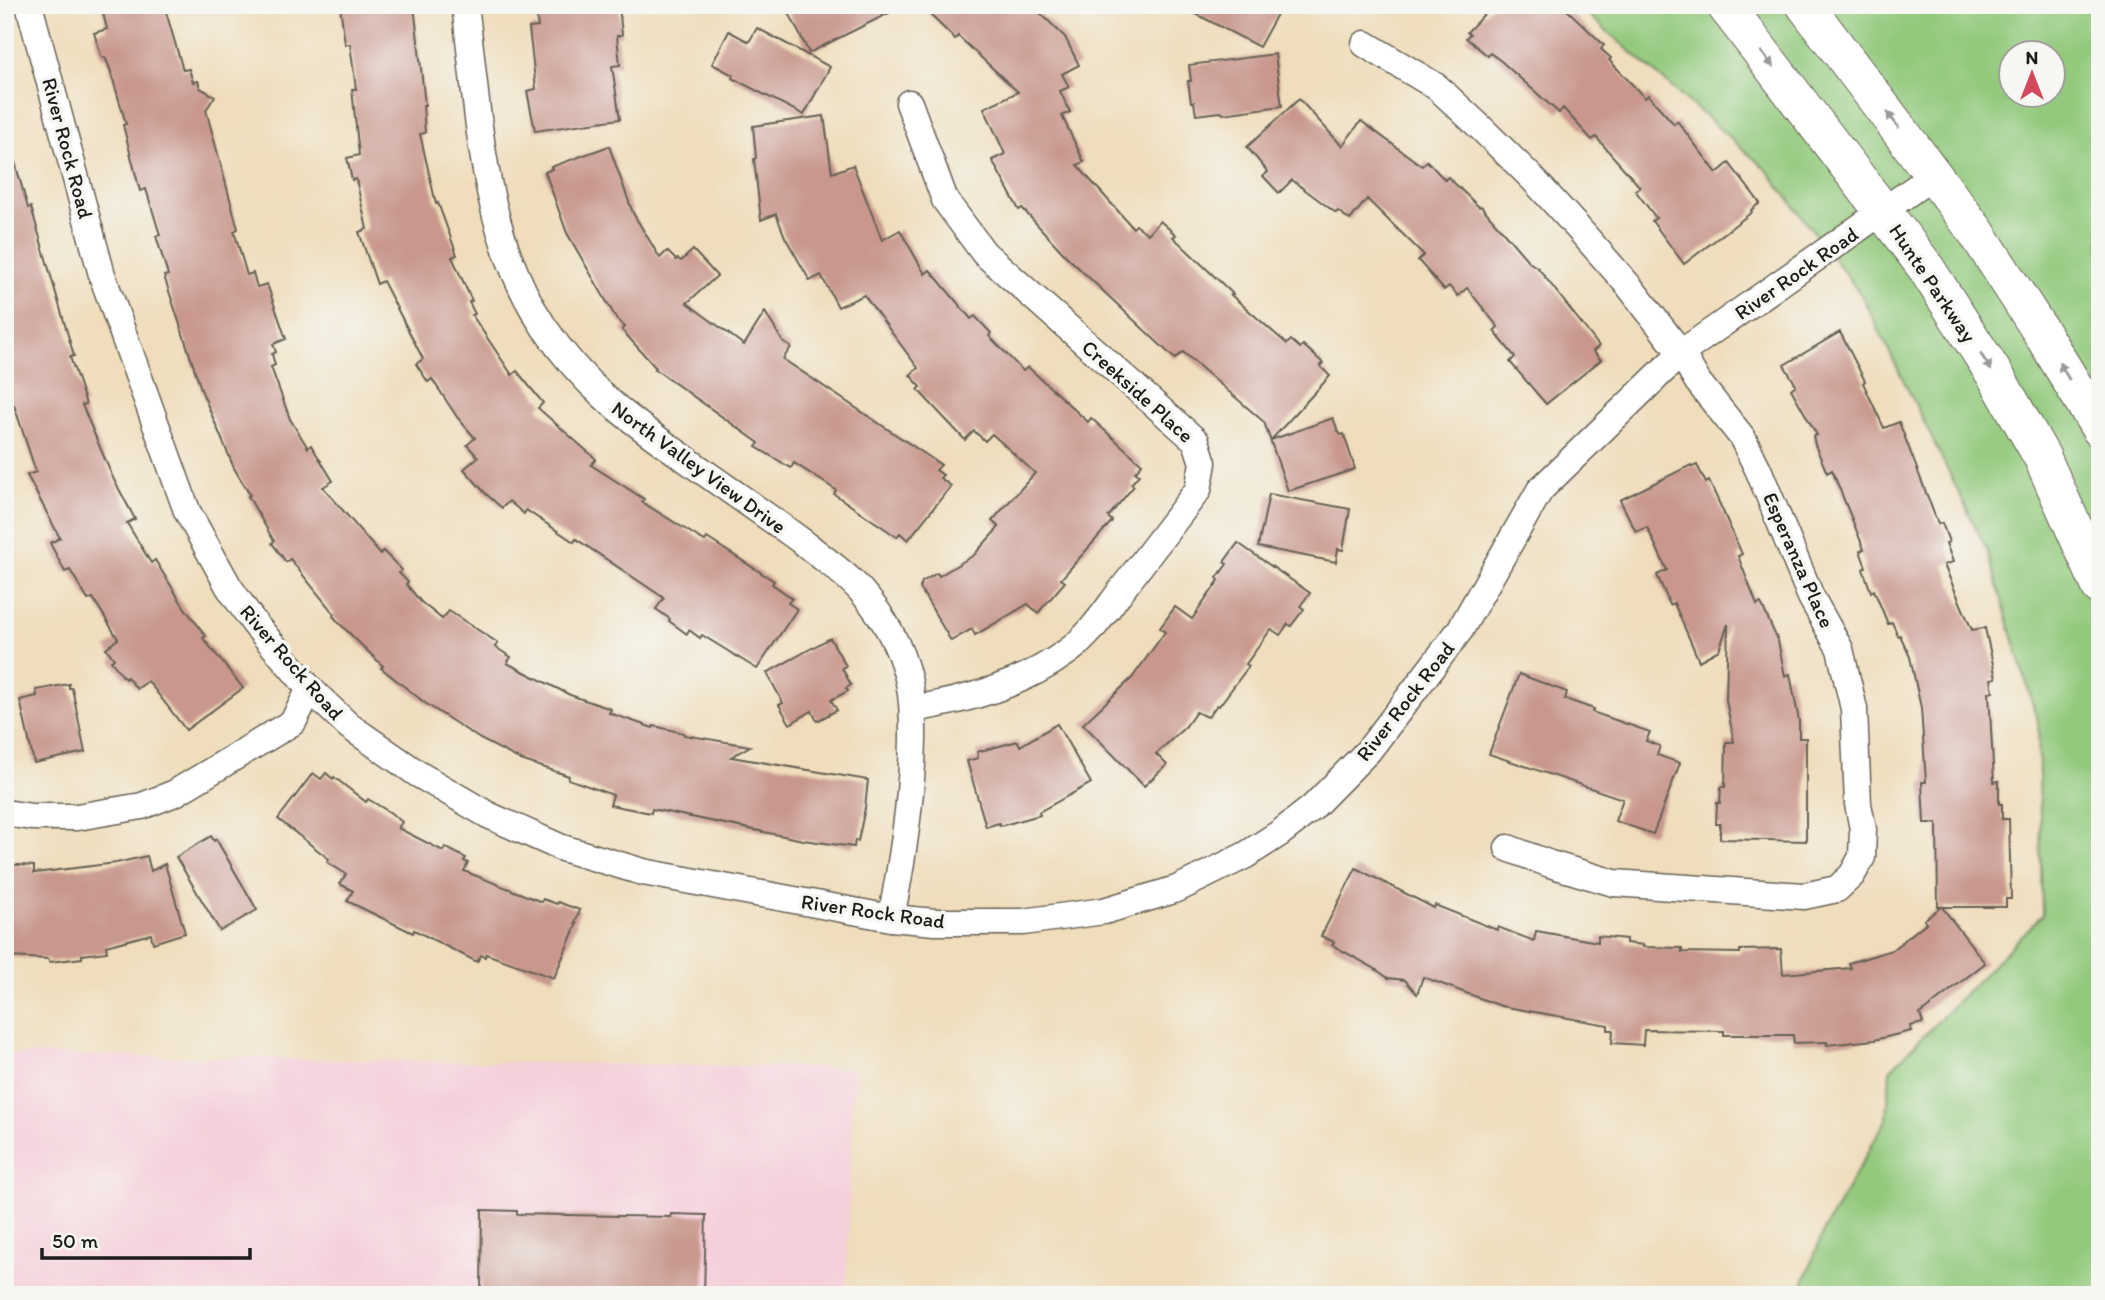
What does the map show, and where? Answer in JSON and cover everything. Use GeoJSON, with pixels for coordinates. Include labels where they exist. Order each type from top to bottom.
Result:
{"type":"FeatureCollection","features":[{"type":"Feature","properties":{"kind":"main road","name":"Hunte Parkway"},"geometry":{"type":"LineString","coordinates":[[1725,5],[1924,265],[1998,380],[2042,457],[2100,586]]}},
{"type":"Feature","properties":{"kind":"main road"},"geometry":{"type":"LineString","coordinates":[[1805,5],[1977,233],[2100,429]]}},
{"type":"Feature","properties":{"kind":"street","name":"River Rock Road"},"geometry":{"type":"LineString","coordinates":[[29,5],[102,275],[187,511],[239,602],[259,630],[310,689],[349,726],[418,774],[488,815],[540,839],[643,873],[891,918],[979,924],[1023,922],[1104,911],[1177,889],[1246,855],[1280,833],[1342,780],[1369,750],[1452,641],[1540,490],[1681,353],[1934,175]]}},
{"type":"Feature","properties":{"kind":"street","name":"North Valley View Drive"},"geometry":{"type":"LineString","coordinates":[[465,5],[486,179],[514,275],[543,325],[582,375],[622,415],[796,537],[860,590],[890,630],[909,681],[913,709],[912,775],[902,865],[891,918]]}},
{"type":"Feature","properties":{"kind":"street","name":"Esperanza Place"},"geometry":{"type":"LineString","coordinates":[[1365,44],[1437,87],[1481,128],[1577,227],[1629,286],[1681,353],[1698,382],[1742,437],[1779,515],[1811,597],[1840,649],[1854,709],[1858,804],[1863,829],[1862,857],[1852,875],[1837,889],[1804,896],[1614,883],[1508,848]]}},
{"type":"Feature","properties":{"kind":"street","name":"Creekside Place"},"geometry":{"type":"LineString","coordinates":[[909,103],[945,200],[984,253],[1196,441],[1203,463],[1198,491],[1095,625],[1068,652],[1025,676],[983,694],[913,709]]}},
{"type":"Feature","properties":{"kind":"street"},"geometry":{"type":"LineString","coordinates":[[5,813],[32,817],[76,817],[142,806],[175,793],[293,722],[310,689]]}},
{"type":"Feature","properties":{"kind":"shaded area"},"geometry":{"type":"Polygon","coordinates":[[[5,1054],[854,1068],[846,1295],[5,1295],[5,1054]]]}},
{"type":"Feature","properties":{"kind":"green space"},"geometry":{"type":"Polygon","coordinates":[[[1577,5],[2100,5],[2100,1295],[1799,1295],[1824,1230],[1887,1118],[1890,1070],[2042,915],[2038,722],[1987,550],[1862,296],[1767,170],[1577,5]]]}},
{"type":"Feature","properties":{"kind":"building"},"geometry":{"type":"Polygon","coordinates":[[[101,5],[164,5],[183,70],[189,69],[193,82],[198,81],[200,88],[215,96],[206,110],[238,229],[234,231],[247,275],[253,273],[257,287],[267,284],[286,339],[273,344],[276,352],[272,354],[275,365],[271,367],[290,419],[308,448],[311,445],[333,481],[323,487],[380,554],[383,551],[402,570],[399,573],[421,602],[442,619],[449,611],[498,643],[495,647],[511,657],[507,663],[570,695],[611,709],[609,713],[653,728],[654,726],[684,735],[750,746],[731,757],[868,780],[865,808],[858,841],[855,840],[854,847],[803,840],[652,809],[651,813],[610,805],[613,795],[568,779],[569,776],[521,760],[480,739],[425,703],[381,668],[383,666],[340,624],[290,559],[286,562],[272,543],[274,541],[234,468],[202,392],[164,276],[168,275],[156,236],[160,235],[146,189],[140,191],[123,125],[126,124],[110,69],[105,57],[102,58],[94,33],[107,29],[101,5]]]}},
{"type":"Feature","properties":{"kind":"building"},"geometry":{"type":"Polygon","coordinates":[[[340,5],[414,5],[425,105],[425,133],[420,134],[436,204],[438,203],[457,255],[452,257],[472,301],[469,302],[475,314],[472,315],[512,375],[517,371],[543,403],[538,408],[596,459],[591,465],[644,499],[642,502],[701,539],[705,541],[707,538],[774,581],[772,584],[792,598],[788,603],[797,609],[757,669],[702,635],[700,638],[689,630],[687,634],[656,609],[664,598],[576,539],[574,542],[526,510],[524,514],[509,501],[502,508],[464,469],[478,457],[467,445],[475,438],[457,417],[432,379],[428,382],[416,364],[423,359],[383,281],[377,284],[359,232],[367,229],[356,179],[352,180],[347,158],[359,155],[352,89],[356,89],[350,44],[345,44],[340,5]]]}},
{"type":"Feature","properties":{"kind":"building"},"geometry":{"type":"Polygon","coordinates":[[[535,5],[619,5],[622,35],[617,36],[620,65],[612,66],[620,119],[535,131],[527,91],[536,89],[529,28],[538,27],[535,5]]]}},
{"type":"Feature","properties":{"kind":"building"},"geometry":{"type":"Polygon","coordinates":[[[785,5],[905,5],[809,53],[785,5]]]}},
{"type":"Feature","properties":{"kind":"building"},"geometry":{"type":"Polygon","coordinates":[[[920,5],[1032,5],[1065,37],[1079,65],[1062,74],[1069,87],[1060,91],[1070,112],[1062,116],[1084,162],[1077,165],[1133,228],[1136,225],[1148,234],[1160,221],[1176,235],[1173,237],[1233,294],[1231,295],[1287,344],[1291,340],[1300,348],[1303,345],[1323,363],[1320,366],[1330,376],[1271,440],[1333,418],[1338,431],[1341,435],[1344,434],[1355,469],[1288,491],[1264,422],[1183,352],[1175,359],[1065,255],[1022,208],[1019,210],[992,160],[1005,154],[984,108],[1018,92],[958,36],[955,39],[920,5]]]}},
{"type":"Feature","properties":{"kind":"building"},"geometry":{"type":"Polygon","coordinates":[[[1179,5],[1282,5],[1259,47],[1179,5]]]}},
{"type":"Feature","properties":{"kind":"building"},"geometry":{"type":"Polygon","coordinates":[[[1493,5],[1562,5],[1604,45],[1601,49],[1611,58],[1609,60],[1645,98],[1648,95],[1674,124],[1677,121],[1717,173],[1729,163],[1760,203],[1684,264],[1652,221],[1656,218],[1635,190],[1640,187],[1596,137],[1592,140],[1563,108],[1559,113],[1501,61],[1490,53],[1488,56],[1466,38],[1470,34],[1467,32],[1493,5]]]}},
{"type":"Feature","properties":{"kind":"building"},"geometry":{"type":"Polygon","coordinates":[[[757,28],[830,67],[804,115],[732,78],[733,75],[712,64],[729,31],[749,42],[757,28]]]}},
{"type":"Feature","properties":{"kind":"building"},"geometry":{"type":"Polygon","coordinates":[[[1275,54],[1282,106],[1196,115],[1188,81],[1191,81],[1189,65],[1275,54]]]}},
{"type":"Feature","properties":{"kind":"building"},"geometry":{"type":"Polygon","coordinates":[[[1299,99],[1342,146],[1361,121],[1422,166],[1427,161],[1445,180],[1448,177],[1481,206],[1529,262],[1538,268],[1599,346],[1593,351],[1601,360],[1546,404],[1510,362],[1515,357],[1494,331],[1498,327],[1467,288],[1458,296],[1449,286],[1444,290],[1418,260],[1424,255],[1367,199],[1350,220],[1338,211],[1336,213],[1292,180],[1279,193],[1263,176],[1268,172],[1247,147],[1299,99]]]}},
{"type":"Feature","properties":{"kind":"building"},"geometry":{"type":"Polygon","coordinates":[[[824,116],[832,173],[853,165],[882,240],[900,230],[925,274],[930,270],[971,319],[975,316],[991,333],[989,336],[1023,371],[1028,367],[1088,422],[1091,418],[1142,464],[1135,472],[1139,475],[1131,484],[1134,486],[1108,517],[1112,521],[1061,579],[1065,582],[1038,613],[1028,604],[975,635],[972,629],[951,641],[920,588],[922,582],[937,573],[939,576],[974,555],[999,527],[992,521],[1035,473],[992,434],[985,441],[974,431],[965,440],[918,390],[921,387],[910,375],[918,368],[864,295],[838,307],[821,275],[810,281],[785,237],[776,214],[761,220],[753,126],[824,116]]]}},
{"type":"Feature","properties":{"kind":"building"},"geometry":{"type":"Polygon","coordinates":[[[609,146],[633,213],[660,258],[667,251],[681,261],[693,250],[717,276],[687,303],[744,345],[765,312],[783,342],[791,347],[783,359],[941,465],[936,470],[943,475],[940,478],[951,486],[908,540],[900,533],[897,537],[834,494],[836,490],[794,463],[791,468],[756,447],[759,443],[655,369],[622,330],[625,327],[616,318],[567,233],[545,172],[552,169],[551,167],[609,146]]]}},
{"type":"Feature","properties":{"kind":"building"},"geometry":{"type":"Polygon","coordinates":[[[12,152],[28,208],[31,207],[74,356],[70,357],[86,404],[82,405],[113,478],[135,519],[127,523],[151,563],[155,560],[184,607],[206,636],[203,638],[243,688],[186,730],[148,681],[137,689],[111,661],[114,659],[106,648],[118,639],[93,598],[88,600],[70,570],[65,572],[50,543],[60,538],[27,475],[36,472],[14,405],[5,407],[5,153],[12,152]]]}},
{"type":"Feature","properties":{"kind":"building"},"geometry":{"type":"Polygon","coordinates":[[[1840,332],[1865,381],[1863,383],[1884,428],[1899,422],[1938,524],[1942,523],[1949,542],[1946,543],[1953,562],[1944,565],[1972,630],[1985,628],[1996,678],[1991,679],[1993,692],[1989,693],[1994,782],[1999,781],[2002,819],[2009,819],[2011,899],[2006,899],[2006,907],[1942,907],[1985,963],[1920,1014],[1923,1023],[1910,1026],[1911,1031],[1874,1040],[1827,1045],[1827,1042],[1794,1043],[1793,1035],[1724,1035],[1724,1031],[1644,1030],[1643,1045],[1612,1043],[1613,1030],[1608,1030],[1608,1025],[1501,1006],[1423,977],[1417,994],[1405,980],[1388,978],[1321,936],[1356,868],[1434,908],[1435,905],[1497,930],[1498,927],[1534,941],[1536,931],[1598,942],[1598,936],[1626,939],[1626,943],[1643,947],[1682,948],[1682,952],[1740,953],[1740,950],[1781,949],[1783,974],[1851,968],[1849,963],[1892,950],[1926,923],[1924,920],[1941,907],[1938,907],[1937,823],[1924,823],[1922,782],[1926,782],[1921,708],[1910,657],[1892,622],[1888,624],[1874,590],[1871,592],[1860,551],[1864,549],[1832,470],[1827,473],[1815,445],[1813,436],[1817,435],[1791,389],[1796,385],[1784,365],[1840,332]]]}},
{"type":"Feature","properties":{"kind":"building"},"geometry":{"type":"Polygon","coordinates":[[[1691,465],[1697,465],[1706,483],[1709,481],[1742,554],[1738,556],[1757,605],[1761,603],[1778,641],[1785,676],[1790,674],[1799,721],[1799,738],[1806,738],[1806,841],[1720,839],[1720,824],[1716,824],[1717,803],[1720,803],[1721,787],[1725,787],[1726,742],[1734,742],[1726,700],[1728,624],[1719,650],[1699,661],[1674,603],[1670,605],[1657,575],[1667,570],[1647,527],[1636,532],[1620,500],[1691,465]]]}},
{"type":"Feature","properties":{"kind":"building"},"geometry":{"type":"Polygon","coordinates":[[[1269,494],[1350,509],[1343,550],[1338,549],[1336,562],[1258,547],[1269,494]]]}},
{"type":"Feature","properties":{"kind":"building"},"geometry":{"type":"Polygon","coordinates":[[[1238,543],[1310,593],[1300,606],[1304,609],[1280,635],[1271,629],[1246,664],[1249,666],[1208,717],[1196,712],[1186,726],[1156,754],[1167,765],[1144,786],[1083,724],[1132,678],[1165,632],[1160,628],[1175,607],[1192,619],[1219,580],[1217,578],[1227,564],[1224,562],[1238,543]]]}},
{"type":"Feature","properties":{"kind":"building"},"geometry":{"type":"Polygon","coordinates":[[[830,638],[846,666],[842,668],[851,685],[846,688],[848,691],[831,700],[837,710],[817,721],[812,711],[790,724],[779,705],[783,703],[767,673],[830,638]]]}},
{"type":"Feature","properties":{"kind":"building"},"geometry":{"type":"Polygon","coordinates":[[[1519,674],[1567,692],[1565,699],[1594,709],[1592,712],[1650,732],[1646,741],[1660,746],[1657,755],[1680,763],[1653,834],[1615,821],[1623,799],[1489,754],[1519,674]]]}},
{"type":"Feature","properties":{"kind":"building"},"geometry":{"type":"Polygon","coordinates":[[[69,684],[85,752],[34,763],[20,700],[37,696],[36,690],[69,684]]]}},
{"type":"Feature","properties":{"kind":"building"},"geometry":{"type":"Polygon","coordinates":[[[1057,724],[1091,783],[1039,812],[1040,815],[986,827],[967,761],[978,758],[977,752],[1018,741],[1020,746],[1057,724]]]}},
{"type":"Feature","properties":{"kind":"building"},"geometry":{"type":"Polygon","coordinates":[[[313,773],[321,779],[326,773],[333,779],[334,777],[366,802],[368,799],[391,813],[402,822],[398,828],[443,851],[445,847],[466,858],[464,861],[468,863],[464,871],[542,902],[543,899],[557,904],[558,902],[580,910],[554,978],[486,954],[485,957],[481,955],[477,962],[414,930],[413,933],[347,901],[353,891],[340,884],[346,874],[327,862],[329,859],[278,819],[313,773]]]}},
{"type":"Feature","properties":{"kind":"building"},"geometry":{"type":"Polygon","coordinates":[[[211,836],[214,841],[216,839],[257,910],[220,931],[176,857],[211,836]]]}},
{"type":"Feature","properties":{"kind":"building"},"geometry":{"type":"Polygon","coordinates":[[[147,856],[151,871],[165,864],[185,933],[153,943],[151,934],[106,946],[107,952],[82,955],[82,958],[49,962],[49,959],[9,957],[10,947],[5,947],[5,864],[34,866],[34,873],[116,863],[147,856]]]}},
{"type":"Feature","properties":{"kind":"building"},"geometry":{"type":"Polygon","coordinates":[[[482,1210],[517,1211],[517,1214],[671,1217],[671,1214],[706,1215],[704,1295],[481,1295],[482,1210]]]}}]}
